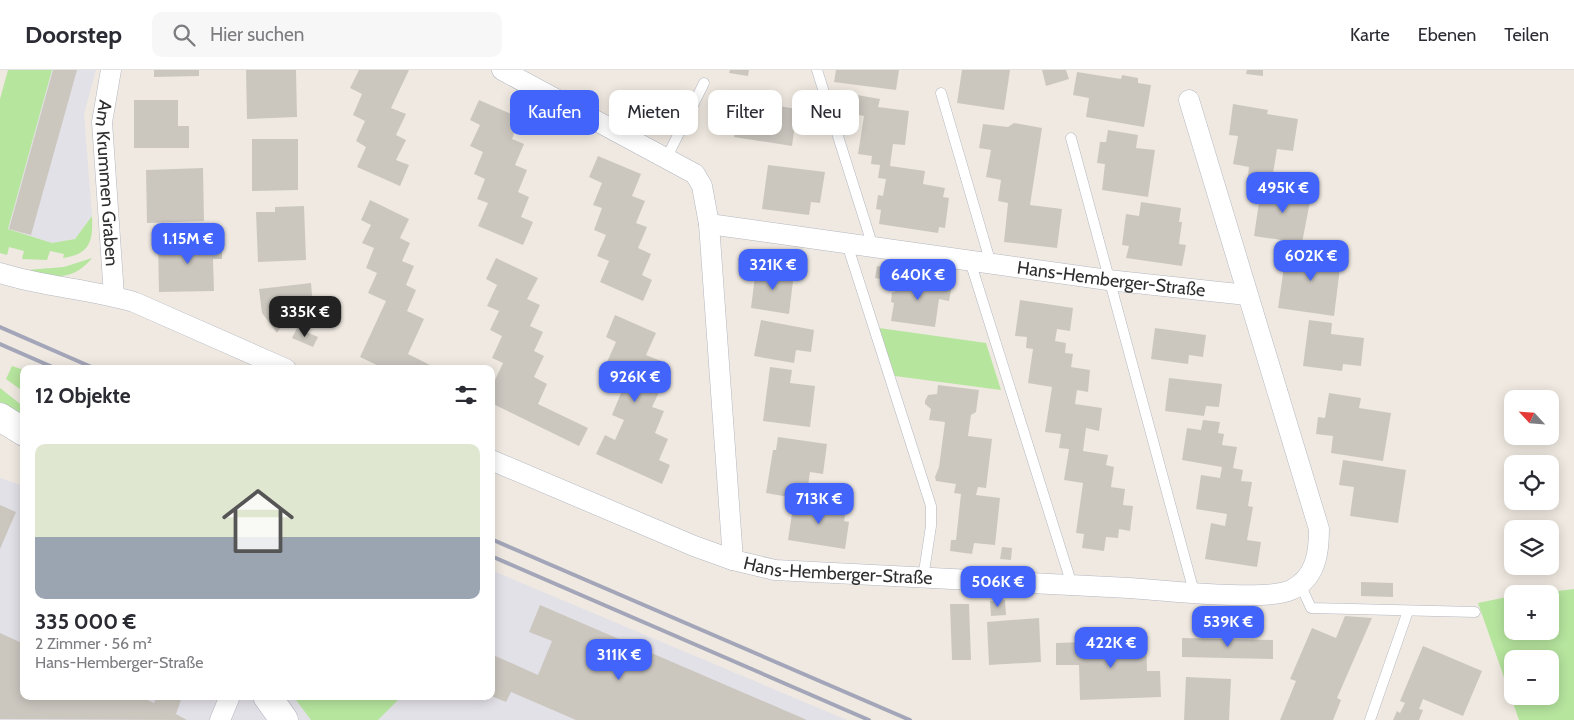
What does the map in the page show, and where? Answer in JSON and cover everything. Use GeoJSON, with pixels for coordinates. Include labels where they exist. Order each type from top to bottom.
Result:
{"type":"FeatureCollection","features":[{"type":"Feature","properties":{"kind":"street","name":"Am Krummen Graben"},"geometry":{"type":"LineString","coordinates":[[111,70],[104,98],[102,132],[114,296]]}},
{"type":"Feature","properties":{"kind":"street","name":"Hans-Hemberger-Straße"},"geometry":{"type":"LineString","coordinates":[[502,70],[695,174],[702,186],[709,224],[733,560]]}},
{"type":"Feature","properties":{"kind":"street"},"geometry":{"type":"LineString","coordinates":[[1189,100],[1319,529],[1317,561],[1300,584]]}},
{"type":"Feature","properties":{"kind":"street","name":"Hans-Hemberger-Straße"},"geometry":{"type":"LineString","coordinates":[[709,224],[1108,280],[1247,295]]}},
{"type":"Feature","properties":{"kind":"street"},"geometry":{"type":"LineString","coordinates":[[0,273],[53,287],[114,296],[155,310],[277,365]]}},
{"type":"Feature","properties":{"kind":"street"},"geometry":{"type":"LineString","coordinates":[[0,417],[20,430]]}},
{"type":"Feature","properties":{"kind":"street","name":"Hans-Hemberger-Straße"},"geometry":{"type":"LineString","coordinates":[[495,462],[733,560],[775,570],[1194,592],[1268,594],[1290,590],[1300,584]]}},
{"type":"Feature","properties":{"kind":"street"},"geometry":{"type":"LineString","coordinates":[[220,720],[228,700]]}},
{"type":"Feature","properties":{"kind":"street"},"geometry":{"type":"LineString","coordinates":[[270,700],[284,720]]}},
{"type":"Feature","properties":{"kind":"lane"},"geometry":{"type":"LineString","coordinates":[[817,70],[873,247]]}},
{"type":"Feature","properties":{"kind":"lane"},"geometry":{"type":"LineString","coordinates":[[666,159],[704,83]]}},
{"type":"Feature","properties":{"kind":"lane"},"geometry":{"type":"LineString","coordinates":[[941,93],[991,264]]}},
{"type":"Feature","properties":{"kind":"lane"},"geometry":{"type":"LineString","coordinates":[[1072,138],[1108,280],[1194,592]]}},
{"type":"Feature","properties":{"kind":"lane"},"geometry":{"type":"LineString","coordinates":[[847,244],[931,506],[931,526],[923,578]]}},
{"type":"Feature","properties":{"kind":"lane"},"geometry":{"type":"LineString","coordinates":[[970,261],[1072,585]]}},
{"type":"Feature","properties":{"kind":"lane"},"geometry":{"type":"LineString","coordinates":[[1300,584],[1311,608],[1408,612],[1475,612]]}},
{"type":"Feature","properties":{"kind":"lane"},"geometry":{"type":"LineString","coordinates":[[1370,720],[1408,612]]}},
{"type":"Feature","properties":{"kind":"shaded area"},"geometry":{"type":"Polygon","coordinates":[[[52,70],[96,70],[84,114],[92,216],[75,239],[52,243],[8,229],[52,70]]]}},
{"type":"Feature","properties":{"kind":"shaded area"},"geometry":{"type":"Polygon","coordinates":[[[0,478],[20,485],[20,700],[495,700],[495,572],[847,720],[0,720],[0,478]]]}},
{"type":"Feature","properties":{"kind":"green space"},"geometry":{"type":"Polygon","coordinates":[[[8,70],[52,70],[8,229],[52,243],[75,239],[92,216],[91,239],[85,249],[72,256],[63,258],[64,254],[50,251],[47,260],[22,259],[24,251],[9,247],[7,255],[0,253],[0,99],[8,70]]]}},
{"type":"Feature","properties":{"kind":"green space"},"geometry":{"type":"Polygon","coordinates":[[[92,258],[77,271],[62,276],[45,275],[27,270],[64,267],[92,258]]]}},
{"type":"Feature","properties":{"kind":"green space"},"geometry":{"type":"Polygon","coordinates":[[[879,328],[986,343],[1001,390],[895,376],[879,328]]]}},
{"type":"Feature","properties":{"kind":"green space"},"geometry":{"type":"Polygon","coordinates":[[[12,366],[20,369],[20,389],[6,379],[12,366]]]}},
{"type":"Feature","properties":{"kind":"green space"},"geometry":{"type":"Polygon","coordinates":[[[0,388],[20,404],[20,415],[0,402],[0,388]]]}},
{"type":"Feature","properties":{"kind":"green space"},"geometry":{"type":"Polygon","coordinates":[[[1574,589],[1574,720],[1519,720],[1514,705],[1559,705],[1559,650],[1504,650],[1504,677],[1478,603],[1504,598],[1504,640],[1559,640],[1559,591],[1574,589]]]}},
{"type":"Feature","properties":{"kind":"green space"},"geometry":{"type":"Polygon","coordinates":[[[296,700],[398,700],[378,720],[311,720],[296,700]]]}},
{"type":"Feature","properties":{"kind":"building"},"geometry":{"type":"Polygon","coordinates":[[[53,70],[77,70],[31,235],[9,229],[53,70]]]}},
{"type":"Feature","properties":{"kind":"building"},"geometry":{"type":"Polygon","coordinates":[[[154,70],[199,70],[199,76],[154,77],[154,70]]]}},
{"type":"Feature","properties":{"kind":"building"},"geometry":{"type":"Polygon","coordinates":[[[246,70],[296,70],[297,117],[247,119],[246,70]]]}},
{"type":"Feature","properties":{"kind":"building"},"geometry":{"type":"Polygon","coordinates":[[[359,70],[409,70],[391,108],[406,114],[396,135],[406,140],[396,160],[409,165],[400,186],[357,167],[366,147],[356,141],[365,121],[353,115],[362,94],[350,88],[359,70]]]}},
{"type":"Feature","properties":{"kind":"building"},"geometry":{"type":"Polygon","coordinates":[[[730,70],[749,70],[748,76],[729,73],[730,70]]]}},
{"type":"Feature","properties":{"kind":"building"},"geometry":{"type":"Polygon","coordinates":[[[836,70],[899,70],[896,90],[834,82],[836,70]]]}},
{"type":"Feature","properties":{"kind":"building"},"geometry":{"type":"Polygon","coordinates":[[[962,70],[1010,70],[1004,110],[957,103],[962,70]]]}},
{"type":"Feature","properties":{"kind":"building"},"geometry":{"type":"Polygon","coordinates":[[[1042,70],[1066,70],[1069,79],[1046,86],[1042,70]]]}},
{"type":"Feature","properties":{"kind":"building"},"geometry":{"type":"Polygon","coordinates":[[[1247,70],[1263,70],[1263,76],[1246,74],[1247,70]]]}},
{"type":"Feature","properties":{"kind":"building"},"geometry":{"type":"Polygon","coordinates":[[[1077,72],[1121,79],[1122,75],[1138,78],[1138,83],[1151,85],[1144,127],[1086,117],[1089,98],[1073,95],[1077,72]]]}},
{"type":"Feature","properties":{"kind":"building"},"geometry":{"type":"Polygon","coordinates":[[[859,95],[880,99],[878,107],[909,111],[905,145],[893,144],[890,166],[925,171],[923,184],[945,188],[943,197],[949,198],[945,228],[939,227],[938,233],[879,224],[881,210],[876,209],[878,195],[883,196],[886,179],[878,178],[880,165],[871,164],[872,156],[858,154],[864,116],[859,115],[859,95]]]}},
{"type":"Feature","properties":{"kind":"building"},"geometry":{"type":"Polygon","coordinates":[[[134,100],[178,100],[178,126],[189,126],[189,148],[134,148],[134,100]]]}},
{"type":"Feature","properties":{"kind":"building"},"geometry":{"type":"Polygon","coordinates":[[[479,100],[510,114],[510,135],[514,135],[512,139],[524,144],[515,165],[527,170],[518,192],[529,197],[521,217],[533,222],[523,245],[478,226],[488,203],[477,199],[485,179],[474,174],[483,152],[470,146],[480,125],[470,120],[479,100]]]}},
{"type":"Feature","properties":{"kind":"building"},"geometry":{"type":"Polygon","coordinates":[[[1233,104],[1268,110],[1267,114],[1298,119],[1293,151],[1277,149],[1272,180],[1248,176],[1249,167],[1233,164],[1238,136],[1229,135],[1233,104]]]}},
{"type":"Feature","properties":{"kind":"building"},"geometry":{"type":"Polygon","coordinates":[[[782,107],[792,108],[792,146],[734,137],[734,135],[782,135],[782,107]]]}},
{"type":"Feature","properties":{"kind":"building"},"geometry":{"type":"Polygon","coordinates":[[[1014,123],[1042,128],[1030,205],[1062,209],[1057,248],[1004,242],[1008,203],[998,201],[1001,180],[986,177],[991,150],[979,148],[983,124],[1008,127],[1014,123]]]}},
{"type":"Feature","properties":{"kind":"building"},"geometry":{"type":"Polygon","coordinates":[[[1108,130],[1138,135],[1136,148],[1155,150],[1148,197],[1102,190],[1105,164],[1097,163],[1100,142],[1106,142],[1108,130]]]}},
{"type":"Feature","properties":{"kind":"building"},"geometry":{"type":"Polygon","coordinates":[[[252,139],[298,139],[298,190],[252,191],[252,139]]]}},
{"type":"Feature","properties":{"kind":"building"},"geometry":{"type":"Polygon","coordinates":[[[598,156],[641,174],[632,196],[645,201],[636,223],[647,227],[638,248],[651,254],[642,275],[652,280],[643,301],[600,282],[609,261],[597,256],[606,235],[594,230],[602,208],[593,205],[602,183],[589,177],[598,156]]]}},
{"type":"Feature","properties":{"kind":"building"},"geometry":{"type":"Polygon","coordinates":[[[768,165],[825,172],[820,203],[811,202],[809,215],[762,209],[768,165]]]}},
{"type":"Feature","properties":{"kind":"building"},"geometry":{"type":"Polygon","coordinates":[[[203,168],[204,221],[147,223],[146,170],[203,168]]]}},
{"type":"Feature","properties":{"kind":"building"},"geometry":{"type":"Polygon","coordinates":[[[1283,186],[1312,191],[1302,243],[1254,236],[1261,189],[1282,192],[1283,186]]]}},
{"type":"Feature","properties":{"kind":"building"},"geometry":{"type":"Polygon","coordinates":[[[370,200],[409,219],[400,238],[410,243],[402,261],[414,266],[406,285],[416,290],[407,311],[424,319],[408,354],[430,365],[377,365],[360,357],[386,301],[368,293],[377,273],[366,268],[374,248],[362,243],[371,225],[361,220],[370,200]]]}},
{"type":"Feature","properties":{"kind":"building"},"geometry":{"type":"Polygon","coordinates":[[[1141,202],[1181,208],[1179,222],[1182,222],[1179,244],[1186,245],[1182,266],[1126,258],[1129,246],[1122,245],[1126,214],[1139,216],[1141,202]]]}},
{"type":"Feature","properties":{"kind":"building"},"geometry":{"type":"Polygon","coordinates":[[[304,206],[306,260],[258,262],[256,212],[275,212],[275,207],[304,206]]]}},
{"type":"Feature","properties":{"kind":"building"},"geometry":{"type":"Polygon","coordinates":[[[222,240],[222,259],[213,259],[214,291],[159,292],[158,242],[222,240]]]}},
{"type":"Feature","properties":{"kind":"building"},"geometry":{"type":"Polygon","coordinates":[[[1309,240],[1332,243],[1330,255],[1336,256],[1334,267],[1340,268],[1334,316],[1278,308],[1285,260],[1313,264],[1314,252],[1308,252],[1309,240]]]}},
{"type":"Feature","properties":{"kind":"building"},"geometry":{"type":"Polygon","coordinates":[[[496,258],[538,278],[527,299],[540,305],[530,326],[543,332],[534,351],[544,356],[534,377],[547,384],[538,404],[588,428],[579,446],[495,405],[495,380],[503,363],[492,358],[502,336],[490,330],[499,311],[487,306],[497,285],[486,279],[496,258]]]}},
{"type":"Feature","properties":{"kind":"building"},"geometry":{"type":"Polygon","coordinates":[[[877,266],[888,268],[886,280],[875,278],[877,266]]]}},
{"type":"Feature","properties":{"kind":"building"},"geometry":{"type":"Polygon","coordinates":[[[756,268],[794,273],[789,314],[751,308],[756,268]]]}},
{"type":"Feature","properties":{"kind":"building"},"geometry":{"type":"Polygon","coordinates":[[[897,277],[952,285],[949,301],[939,299],[935,327],[891,321],[894,303],[891,302],[892,292],[895,292],[897,277]]]}},
{"type":"Feature","properties":{"kind":"building"},"geometry":{"type":"Polygon","coordinates":[[[311,283],[313,308],[292,310],[277,333],[262,313],[259,289],[311,283]]]}},
{"type":"Feature","properties":{"kind":"building"},"geometry":{"type":"Polygon","coordinates":[[[1020,300],[1073,308],[1070,331],[1057,329],[1055,341],[1066,343],[1065,353],[1073,354],[1071,367],[1090,370],[1088,392],[1077,390],[1075,404],[1102,408],[1099,431],[1086,428],[1083,451],[1108,455],[1106,465],[1114,467],[1111,487],[1125,489],[1123,505],[1133,506],[1130,531],[1119,529],[1118,538],[1106,537],[1104,551],[1082,548],[1084,534],[1076,533],[1083,483],[1064,480],[1069,449],[1059,448],[1061,434],[1045,432],[1052,387],[1028,383],[1033,349],[1026,348],[1027,337],[1015,336],[1020,300]]]}},
{"type":"Feature","properties":{"kind":"building"},"geometry":{"type":"Polygon","coordinates":[[[615,315],[656,333],[646,355],[661,361],[652,381],[662,386],[652,407],[664,411],[655,433],[668,439],[659,460],[670,465],[662,484],[596,454],[605,435],[615,440],[624,420],[612,415],[621,393],[609,388],[618,367],[607,362],[616,342],[606,337],[615,315]]]}},
{"type":"Feature","properties":{"kind":"building"},"geometry":{"type":"Polygon","coordinates":[[[761,320],[814,330],[811,352],[796,350],[794,363],[754,356],[761,320]]]}},
{"type":"Feature","properties":{"kind":"building"},"geometry":{"type":"Polygon","coordinates":[[[1309,320],[1332,323],[1331,334],[1364,338],[1361,366],[1343,364],[1342,371],[1303,366],[1309,320]]]}},
{"type":"Feature","properties":{"kind":"building"},"geometry":{"type":"Polygon","coordinates":[[[297,328],[318,337],[313,347],[292,338],[297,328]]]}},
{"type":"Feature","properties":{"kind":"building"},"geometry":{"type":"Polygon","coordinates":[[[1155,328],[1206,335],[1203,357],[1189,355],[1188,364],[1151,359],[1155,328]]]}},
{"type":"Feature","properties":{"kind":"building"},"geometry":{"type":"Polygon","coordinates":[[[770,367],[792,370],[790,383],[815,386],[810,427],[763,421],[770,367]]]}},
{"type":"Feature","properties":{"kind":"building"},"geometry":{"type":"Polygon","coordinates":[[[1169,378],[1222,384],[1219,407],[1206,406],[1204,416],[1165,411],[1169,378]]]}},
{"type":"Feature","properties":{"kind":"building"},"geometry":{"type":"Polygon","coordinates":[[[938,385],[979,390],[976,412],[971,415],[968,436],[992,439],[986,488],[978,487],[976,495],[1000,498],[995,545],[974,543],[972,554],[950,551],[951,540],[956,540],[961,494],[954,493],[956,484],[936,481],[935,477],[939,467],[945,422],[929,420],[931,409],[925,404],[925,401],[928,395],[937,394],[938,385]]]}},
{"type":"Feature","properties":{"kind":"building"},"geometry":{"type":"Polygon","coordinates":[[[1329,393],[1361,398],[1359,408],[1391,413],[1383,461],[1331,453],[1333,436],[1316,434],[1318,417],[1325,418],[1329,393]]]}},
{"type":"Feature","properties":{"kind":"building"},"geometry":{"type":"Polygon","coordinates":[[[1203,420],[1220,422],[1218,433],[1224,434],[1222,445],[1237,447],[1233,468],[1243,470],[1241,481],[1252,482],[1248,506],[1253,507],[1247,540],[1261,542],[1257,567],[1205,559],[1211,523],[1225,526],[1227,514],[1196,509],[1201,475],[1220,478],[1222,467],[1182,460],[1187,428],[1201,430],[1203,420]]]}},
{"type":"Feature","properties":{"kind":"building"},"geometry":{"type":"Polygon","coordinates":[[[778,437],[827,444],[823,474],[810,472],[808,486],[791,484],[789,497],[766,493],[773,450],[776,450],[778,437]]]}},
{"type":"Feature","properties":{"kind":"building"},"geometry":{"type":"Polygon","coordinates":[[[1343,460],[1406,470],[1398,523],[1350,516],[1354,487],[1339,485],[1343,460]]]}},
{"type":"Feature","properties":{"kind":"building"},"geometry":{"type":"Polygon","coordinates":[[[794,501],[834,508],[835,503],[847,505],[844,521],[849,522],[845,549],[788,540],[794,501]]]}},
{"type":"Feature","properties":{"kind":"building"},"geometry":{"type":"Polygon","coordinates":[[[0,505],[16,512],[0,549],[0,505]]]}},
{"type":"Feature","properties":{"kind":"building"},"geometry":{"type":"Polygon","coordinates":[[[1002,547],[1012,548],[1011,560],[1000,559],[1002,547]]]}},
{"type":"Feature","properties":{"kind":"building"},"geometry":{"type":"Polygon","coordinates":[[[1361,582],[1393,583],[1393,597],[1361,596],[1361,582]]]}},
{"type":"Feature","properties":{"kind":"building"},"geometry":{"type":"Polygon","coordinates":[[[1005,600],[1006,615],[991,616],[990,601],[1005,600]]]}},
{"type":"Feature","properties":{"kind":"building"},"geometry":{"type":"Polygon","coordinates":[[[950,604],[969,604],[971,660],[952,660],[950,604]]]}},
{"type":"Feature","properties":{"kind":"building"},"geometry":{"type":"Polygon","coordinates":[[[540,605],[807,720],[576,720],[511,692],[506,702],[495,698],[495,656],[538,675],[552,641],[529,632],[540,605]]]}},
{"type":"Feature","properties":{"kind":"building"},"geometry":{"type":"Polygon","coordinates":[[[1345,616],[1372,618],[1337,698],[1341,700],[1333,720],[1280,720],[1296,681],[1290,679],[1312,628],[1336,638],[1345,616]]]}},
{"type":"Feature","properties":{"kind":"building"},"geometry":{"type":"Polygon","coordinates":[[[1039,618],[1041,662],[989,665],[987,622],[1039,618]]]}},
{"type":"Feature","properties":{"kind":"building"},"geometry":{"type":"Polygon","coordinates":[[[0,633],[20,642],[20,700],[148,700],[154,703],[155,700],[181,700],[176,714],[187,720],[0,719],[0,633]]]}},
{"type":"Feature","properties":{"kind":"building"},"geometry":{"type":"Polygon","coordinates":[[[1182,638],[1273,640],[1273,659],[1182,657],[1182,638]]]}},
{"type":"Feature","properties":{"kind":"building"},"geometry":{"type":"Polygon","coordinates":[[[1146,640],[1147,671],[1160,671],[1161,697],[1080,700],[1079,665],[1056,665],[1056,643],[1146,640]]]}},
{"type":"Feature","properties":{"kind":"building"},"geometry":{"type":"Polygon","coordinates":[[[1423,646],[1482,671],[1463,716],[1423,699],[1419,709],[1423,710],[1419,720],[1393,720],[1397,711],[1400,713],[1405,703],[1400,701],[1423,646]]]}},
{"type":"Feature","properties":{"kind":"building"},"geometry":{"type":"Polygon","coordinates":[[[1186,677],[1231,679],[1229,720],[1184,720],[1186,677]]]}},
{"type":"Feature","properties":{"kind":"railway"},"geometry":{"type":"LineString","coordinates":[[0,327],[87,365]]}},
{"type":"Feature","properties":{"kind":"railway"},"geometry":{"type":"LineString","coordinates":[[0,344],[48,365]]}},
{"type":"Feature","properties":{"kind":"railway"},"geometry":{"type":"LineString","coordinates":[[495,541],[910,720]]}},
{"type":"Feature","properties":{"kind":"railway"},"geometry":{"type":"LineString","coordinates":[[495,558],[869,720]]}}]}
